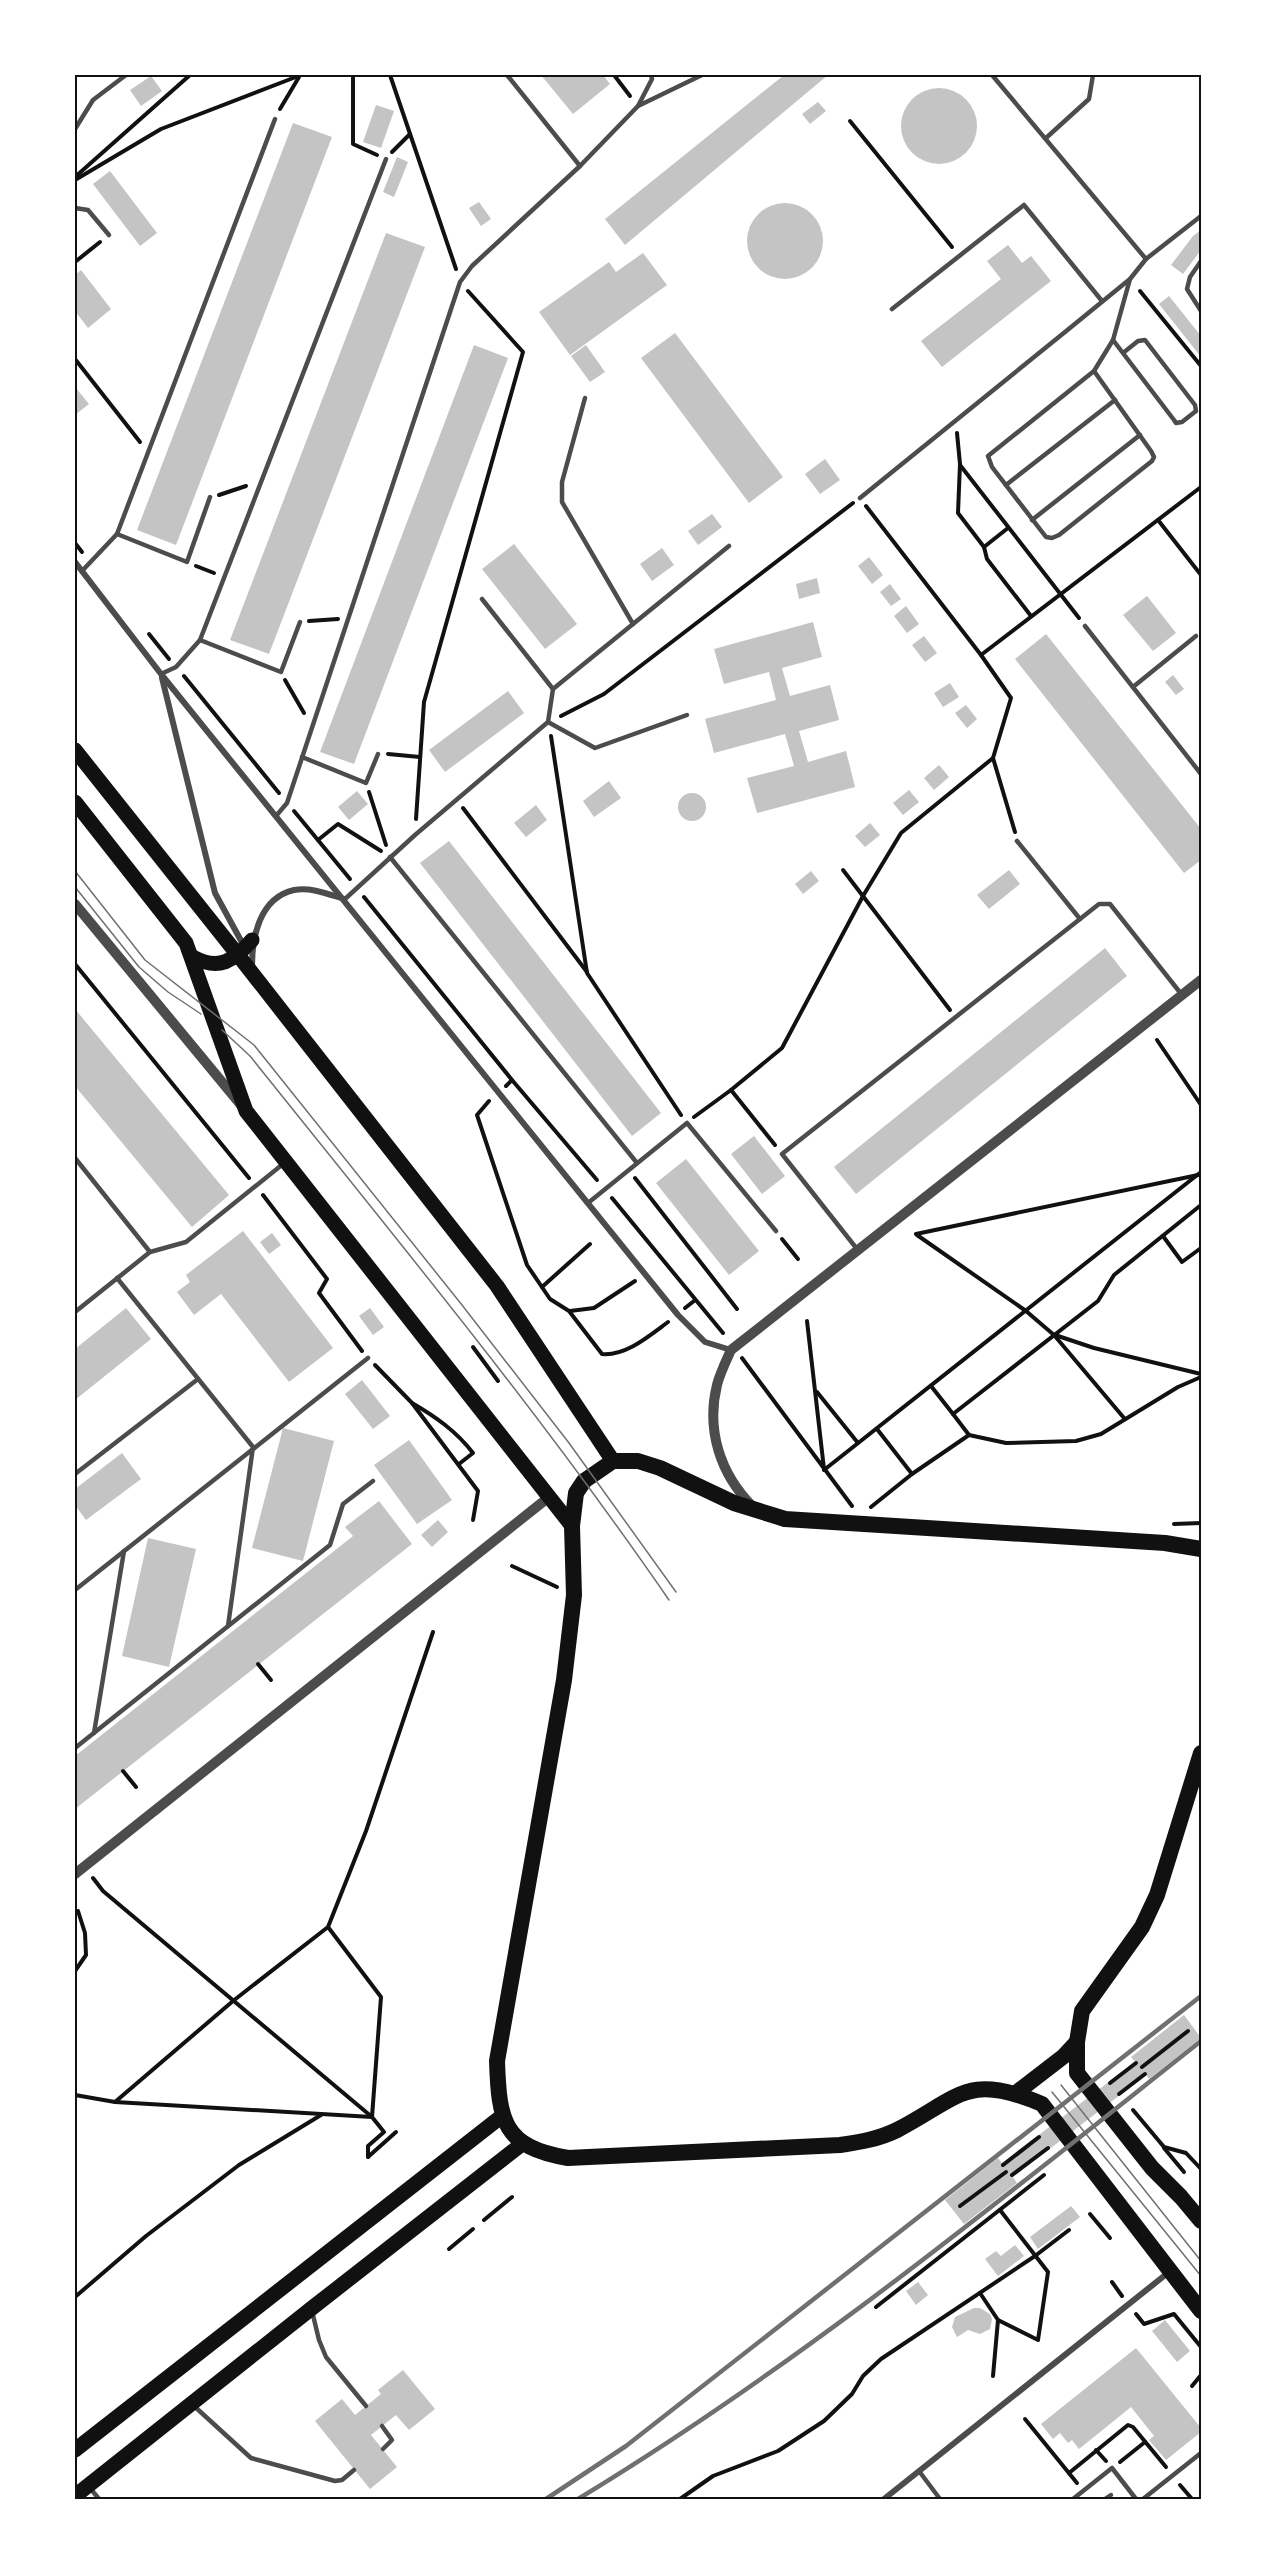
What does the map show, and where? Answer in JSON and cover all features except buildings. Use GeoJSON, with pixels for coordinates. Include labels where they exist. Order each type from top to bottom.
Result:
{"type":"FeatureCollection","features":[{"type":"Feature","properties":{"kind":"highway"},"geometry":{"type":"LineString","coordinates":[[1201,1550],[1165,1543],[785,1519],[699,1488],[660,1468],[638,1461],[614,1461],[584,1481],[576,1493],[572,1526],[574,1595],[564,1680],[497,2061],[502,2116],[522,2144],[547,2154],[568,2158],[840,2145],[871,2140],[897,2130],[952,2096],[981,2088],[1016,2093],[1042,2104],[1201,2311]]}},
{"type":"Feature","properties":{"kind":"highway"},"geometry":{"type":"LineString","coordinates":[[1201,1753],[1157,1895],[1142,1927],[1082,2011],[1077,2042],[1077,2073],[1152,2168],[1201,2221]]}},
{"type":"Feature","properties":{"kind":"highway"},"geometry":{"type":"LineString","coordinates":[[1016,2093],[1064,2056],[1077,2042]]}},
{"type":"Feature","properties":{"kind":"main road"},"geometry":{"type":"LineString","coordinates":[[75,750],[245,948],[252,971],[497,1286],[614,1461]]}},
{"type":"Feature","properties":{"kind":"main road"},"geometry":{"type":"LineString","coordinates":[[75,802],[186,943],[193,957],[246,1111],[572,1526]]}},
{"type":"Feature","properties":{"kind":"main road"},"geometry":{"type":"LineString","coordinates":[[193,957],[207,964],[220,964],[245,948]]}},
{"type":"Feature","properties":{"kind":"main road"},"geometry":{"type":"LineString","coordinates":[[75,2450],[502,2116]]}},
{"type":"Feature","properties":{"kind":"main road"},"geometry":{"type":"LineString","coordinates":[[75,2496],[522,2144]]}},
{"type":"Feature","properties":{"kind":"street"},"geometry":{"type":"LineString","coordinates":[[75,562],[161,674],[345,899],[678,1315],[705,1342],[731,1350]]}},
{"type":"Feature","properties":{"kind":"street"},"geometry":{"type":"LineString","coordinates":[[161,674],[215,893],[245,948]]}},
{"type":"Feature","properties":{"kind":"street"},"geometry":{"type":"LineString","coordinates":[[245,948],[260,918],[274,901],[293,890],[315,890],[345,899]]}},
{"type":"Feature","properties":{"kind":"street"},"geometry":{"type":"LineString","coordinates":[[75,904],[246,1111]]}},
{"type":"Feature","properties":{"kind":"street"},"geometry":{"type":"LineString","coordinates":[[758,1511],[738,1492],[722,1461],[715,1440],[712,1410],[717,1382],[731,1350],[1201,980]]}},
{"type":"Feature","properties":{"kind":"street"},"geometry":{"type":"LineString","coordinates":[[75,1874],[549,1497]]}},
{"type":"Feature","properties":{"kind":"street"},"geometry":{"type":"LineString","coordinates":[[884,2499],[1169,2272]]}},
{"type":"Feature","properties":{"kind":"lane"},"geometry":{"type":"LineString","coordinates":[[75,129],[93,100],[126,75]]}},
{"type":"Feature","properties":{"kind":"lane"},"geometry":{"type":"LineString","coordinates":[[507,75],[580,166]]}},
{"type":"Feature","properties":{"kind":"lane"},"geometry":{"type":"LineString","coordinates":[[276,816],[287,803],[460,282],[472,266],[580,166],[638,106],[652,79],[651,75]]}},
{"type":"Feature","properties":{"kind":"lane"},"geometry":{"type":"LineString","coordinates":[[638,106],[702,75]]}},
{"type":"Feature","properties":{"kind":"lane"},"geometry":{"type":"LineString","coordinates":[[992,75],[1146,259]]}},
{"type":"Feature","properties":{"kind":"lane"},"geometry":{"type":"LineString","coordinates":[[1046,138],[1089,99],[1094,75]]}},
{"type":"Feature","properties":{"kind":"lane"},"geometry":{"type":"LineString","coordinates":[[82,571],[117,534],[275,119]]}},
{"type":"Feature","properties":{"kind":"lane"},"geometry":{"type":"LineString","coordinates":[[161,674],[176,668],[200,640],[386,159]]}},
{"type":"Feature","properties":{"kind":"lane"},"geometry":{"type":"LineString","coordinates":[[892,309],[1024,205],[1102,301]]}},
{"type":"Feature","properties":{"kind":"lane"},"geometry":{"type":"LineString","coordinates":[[75,208],[88,210],[109,235]]}},
{"type":"Feature","properties":{"kind":"lane"},"geometry":{"type":"LineString","coordinates":[[860,498],[1130,279],[1146,259],[1201,216]]}},
{"type":"Feature","properties":{"kind":"lane"},"geometry":{"type":"LineString","coordinates":[[1201,261],[1187,283],[1189,295],[1201,310]]}},
{"type":"Feature","properties":{"kind":"lane"},"geometry":{"type":"LineString","coordinates":[[1094,371],[1154,457],[1149,464],[1059,535],[1052,538],[1046,537],[1006,485],[988,456],[1094,371],[1113,340],[1130,279]]}},
{"type":"Feature","properties":{"kind":"lane"},"geometry":{"type":"LineString","coordinates":[[1113,340],[1176,423],[1182,422],[1196,411],[1195,405],[1145,340],[1138,341],[1123,353]]}},
{"type":"Feature","properties":{"kind":"lane"},"geometry":{"type":"LineString","coordinates":[[585,398],[562,482],[562,502],[633,624]]}},
{"type":"Feature","properties":{"kind":"lane"},"geometry":{"type":"LineString","coordinates":[[1006,485],[1115,400]]}},
{"type":"Feature","properties":{"kind":"lane"},"geometry":{"type":"LineString","coordinates":[[1032,520],[1140,435]]}},
{"type":"Feature","properties":{"kind":"lane"},"geometry":{"type":"LineString","coordinates":[[117,534],[187,562],[210,498]]}},
{"type":"Feature","properties":{"kind":"lane"},"geometry":{"type":"LineString","coordinates":[[345,899],[390,856],[548,722],[553,689],[729,546]]}},
{"type":"Feature","properties":{"kind":"lane"},"geometry":{"type":"LineString","coordinates":[[482,599],[553,689]]}},
{"type":"Feature","properties":{"kind":"lane"},"geometry":{"type":"LineString","coordinates":[[200,640],[281,672],[300,622]]}},
{"type":"Feature","properties":{"kind":"lane"},"geometry":{"type":"LineString","coordinates":[[1085,626],[1201,774]]}},
{"type":"Feature","properties":{"kind":"lane"},"geometry":{"type":"LineString","coordinates":[[1133,687],[1196,636]]}},
{"type":"Feature","properties":{"kind":"lane"},"geometry":{"type":"LineString","coordinates":[[548,722],[595,747],[687,715]]}},
{"type":"Feature","properties":{"kind":"lane"},"geometry":{"type":"LineString","coordinates":[[302,758],[366,783],[378,754]]}},
{"type":"Feature","properties":{"kind":"lane"},"geometry":{"type":"LineString","coordinates":[[1017,841],[1080,919]]}},
{"type":"Feature","properties":{"kind":"lane"},"geometry":{"type":"LineString","coordinates":[[390,856],[637,1163]]}},
{"type":"Feature","properties":{"kind":"lane"},"geometry":{"type":"LineString","coordinates":[[859,1250],[783,1154],[1099,904],[1110,904],[1182,994]]}},
{"type":"Feature","properties":{"kind":"lane"},"geometry":{"type":"LineString","coordinates":[[588,1203],[687,1123],[776,1231]]}},
{"type":"Feature","properties":{"kind":"lane"},"geometry":{"type":"LineString","coordinates":[[75,1158],[150,1252]]}},
{"type":"Feature","properties":{"kind":"lane"},"geometry":{"type":"LineString","coordinates":[[75,1312],[150,1252],[186,1242],[285,1161]]}},
{"type":"Feature","properties":{"kind":"lane"},"geometry":{"type":"LineString","coordinates":[[117,1278],[253,1448],[228,1626]]}},
{"type":"Feature","properties":{"kind":"lane"},"geometry":{"type":"LineString","coordinates":[[75,1590],[368,1358]]}},
{"type":"Feature","properties":{"kind":"lane"},"geometry":{"type":"LineString","coordinates":[[75,1474],[198,1378]]}},
{"type":"Feature","properties":{"kind":"lane"},"geometry":{"type":"LineString","coordinates":[[75,1748],[330,1545],[343,1504],[373,1481]]}},
{"type":"Feature","properties":{"kind":"lane"},"geometry":{"type":"LineString","coordinates":[[94,1733],[124,1551]]}},
{"type":"Feature","properties":{"kind":"lane"},"geometry":{"type":"LineString","coordinates":[[312,2308],[319,2340],[326,2357],[366,2406]]}},
{"type":"Feature","properties":{"kind":"lane"},"geometry":{"type":"LineString","coordinates":[[192,2404],[251,2458],[335,2481],[342,2480],[354,2470]]}},
{"type":"Feature","properties":{"kind":"lane"},"geometry":{"type":"LineString","coordinates":[[382,2426],[392,2440],[383,2449]]}},
{"type":"Feature","properties":{"kind":"lane"},"geometry":{"type":"LineString","coordinates":[[1143,2499],[1201,2453]]}},
{"type":"Feature","properties":{"kind":"lane"},"geometry":{"type":"LineString","coordinates":[[1073,2499],[1112,2468],[1136,2499]]}},
{"type":"Feature","properties":{"kind":"lane"},"geometry":{"type":"LineString","coordinates":[[919,2471],[940,2499]]}},
{"type":"Feature","properties":{"kind":"lane"},"geometry":{"type":"LineString","coordinates":[[88,2486],[99,2499]]}},
{"type":"Feature","properties":{"kind":"lane"},"geometry":{"type":"LineString","coordinates":[[1105,2499],[1111,2495]]}},
{"type":"Feature","properties":{"kind":"path"},"geometry":{"type":"LineString","coordinates":[[75,179],[189,75]]}},
{"type":"Feature","properties":{"kind":"path"},"geometry":{"type":"LineString","coordinates":[[353,75],[353,144],[386,159],[410,134]]}},
{"type":"Feature","properties":{"kind":"path"},"geometry":{"type":"LineString","coordinates":[[390,75],[460,282],[523,352],[424,702],[415,835]]}},
{"type":"Feature","properties":{"kind":"path"},"geometry":{"type":"LineString","coordinates":[[614,75],[638,106]]}},
{"type":"Feature","properties":{"kind":"path"},"geometry":{"type":"LineString","coordinates":[[75,179],[160,129],[300,76]]}},
{"type":"Feature","properties":{"kind":"path"},"geometry":{"type":"LineString","coordinates":[[275,119],[300,76]]}},
{"type":"Feature","properties":{"kind":"path"},"geometry":{"type":"LineString","coordinates":[[850,121],[960,256]]}},
{"type":"Feature","properties":{"kind":"path"},"geometry":{"type":"LineString","coordinates":[[75,262],[109,235]]}},
{"type":"Feature","properties":{"kind":"path"},"geometry":{"type":"LineString","coordinates":[[1130,279],[1201,366]]}},
{"type":"Feature","properties":{"kind":"path"},"geometry":{"type":"LineString","coordinates":[[75,359],[148,452]]}},
{"type":"Feature","properties":{"kind":"path"},"geometry":{"type":"LineString","coordinates":[[956,420],[960,464],[958,513],[984,547],[987,560],[1032,616]]}},
{"type":"Feature","properties":{"kind":"path"},"geometry":{"type":"LineString","coordinates":[[960,464],[1085,626]]}},
{"type":"Feature","properties":{"kind":"path"},"geometry":{"type":"LineString","coordinates":[[210,498],[261,481]]}},
{"type":"Feature","properties":{"kind":"path"},"geometry":{"type":"LineString","coordinates":[[981,655],[1201,487]]}},
{"type":"Feature","properties":{"kind":"path"},"geometry":{"type":"LineString","coordinates":[[587,973],[548,722],[604,694],[860,498],[981,655],[1011,698],[993,758],[1017,841]]}},
{"type":"Feature","properties":{"kind":"path"},"geometry":{"type":"LineString","coordinates":[[1158,520],[1201,575]]}},
{"type":"Feature","properties":{"kind":"path"},"geometry":{"type":"LineString","coordinates":[[984,547],[1008,528]]}},
{"type":"Feature","properties":{"kind":"path"},"geometry":{"type":"LineString","coordinates":[[187,562],[224,577]]}},
{"type":"Feature","properties":{"kind":"path"},"geometry":{"type":"LineString","coordinates":[[300,622],[348,618]]}},
{"type":"Feature","properties":{"kind":"path"},"geometry":{"type":"LineString","coordinates":[[281,672],[312,728]]}},
{"type":"Feature","properties":{"kind":"path"},"geometry":{"type":"LineString","coordinates":[[378,754],[420,757]]}},
{"type":"Feature","properties":{"kind":"path"},"geometry":{"type":"LineString","coordinates":[[457,800],[587,973],[687,1123],[782,1048],[863,896],[901,833],[993,758]]}},
{"type":"Feature","properties":{"kind":"path"},"geometry":{"type":"LineString","coordinates":[[366,783],[390,856]]}},
{"type":"Feature","properties":{"kind":"path"},"geometry":{"type":"LineString","coordinates":[[318,841],[338,824],[390,856]]}},
{"type":"Feature","properties":{"kind":"path"},"geometry":{"type":"LineString","coordinates":[[843,870],[955,1018]]}},
{"type":"Feature","properties":{"kind":"path"},"geometry":{"type":"LineString","coordinates":[[1157,1040],[1201,1105]]}},
{"type":"Feature","properties":{"kind":"path"},"geometry":{"type":"LineString","coordinates":[[512,1080],[715,1325]]}},
{"type":"Feature","properties":{"kind":"path"},"geometry":{"type":"LineString","coordinates":[[731,1090],[783,1154]]}},
{"type":"Feature","properties":{"kind":"path"},"geometry":{"type":"LineString","coordinates":[[629,1170],[737,1309]]}},
{"type":"Feature","properties":{"kind":"path"},"geometry":{"type":"LineString","coordinates":[[1124,1418],[1054,1335],[1026,1311],[916,1234],[1200,1174]]}},
{"type":"Feature","properties":{"kind":"path"},"geometry":{"type":"LineString","coordinates":[[824,1470],[1200,1174]]}},
{"type":"Feature","properties":{"kind":"path"},"geometry":{"type":"LineString","coordinates":[[953,1414],[1098,1301],[1114,1275],[1201,1206]]}},
{"type":"Feature","properties":{"kind":"path"},"geometry":{"type":"LineString","coordinates":[[776,1231],[798,1259]]}},
{"type":"Feature","properties":{"kind":"path"},"geometry":{"type":"LineString","coordinates":[[1163,1236],[1182,1262],[1201,1248]]}},
{"type":"Feature","properties":{"kind":"path"},"geometry":{"type":"LineString","coordinates":[[542,1287],[590,1244]]}},
{"type":"Feature","properties":{"kind":"path"},"geometry":{"type":"LineString","coordinates":[[625,1288],[594,1308],[569,1311],[602,1354],[612,1355],[627,1350],[658,1330]]}},
{"type":"Feature","properties":{"kind":"path"},"geometry":{"type":"LineString","coordinates":[[807,1321],[817,1392],[824,1470]]}},
{"type":"Feature","properties":{"kind":"path"},"geometry":{"type":"LineString","coordinates":[[1054,1335],[1201,1376]]}},
{"type":"Feature","properties":{"kind":"path"},"geometry":{"type":"LineString","coordinates":[[473,1347],[498,1381]]}},
{"type":"Feature","properties":{"kind":"path"},"geometry":{"type":"LineString","coordinates":[[749,1368],[850,1506]]}},
{"type":"Feature","properties":{"kind":"path"},"geometry":{"type":"LineString","coordinates":[[931,1386],[969,1434],[1006,1443],[1076,1441],[1101,1434],[1124,1418],[1201,1376]]}},
{"type":"Feature","properties":{"kind":"path"},"geometry":{"type":"LineString","coordinates":[[817,1392],[858,1443]]}},
{"type":"Feature","properties":{"kind":"path"},"geometry":{"type":"LineString","coordinates":[[459,1464],[473,1453],[467,1445],[439,1419],[412,1403],[478,1491],[473,1520]]}},
{"type":"Feature","properties":{"kind":"path"},"geometry":{"type":"LineString","coordinates":[[877,1429],[912,1474]]}},
{"type":"Feature","properties":{"kind":"path"},"geometry":{"type":"LineString","coordinates":[[869,1508],[969,1434]]}},
{"type":"Feature","properties":{"kind":"path"},"geometry":{"type":"LineString","coordinates":[[512,1566],[563,1590]]}},
{"type":"Feature","properties":{"kind":"path"},"geometry":{"type":"LineString","coordinates":[[115,2102],[233,2001],[328,1927],[366,1831],[434,1632]]}},
{"type":"Feature","properties":{"kind":"path"},"geometry":{"type":"LineString","coordinates":[[258,1664],[271,1680]]}},
{"type":"Feature","properties":{"kind":"path"},"geometry":{"type":"LineString","coordinates":[[123,1771],[136,1788]]}},
{"type":"Feature","properties":{"kind":"path"},"geometry":{"type":"LineString","coordinates":[[103,1891],[372,2118],[384,2132],[368,2146],[368,2157],[396,2132]]}},
{"type":"Feature","properties":{"kind":"path"},"geometry":{"type":"LineString","coordinates":[[75,1971],[86,1955],[85,1933],[78,1911]]}},
{"type":"Feature","properties":{"kind":"path"},"geometry":{"type":"LineString","coordinates":[[328,1927],[381,1996],[372,2118]]}},
{"type":"Feature","properties":{"kind":"path"},"geometry":{"type":"LineString","coordinates":[[1110,2083],[1188,2031]]}},
{"type":"Feature","properties":{"kind":"path"},"geometry":{"type":"LineString","coordinates":[[1119,2094],[1145,2072],[1138,2065]]}},
{"type":"Feature","properties":{"kind":"path"},"geometry":{"type":"LineString","coordinates":[[75,2095],[115,2102],[372,2118]]}},
{"type":"Feature","properties":{"kind":"path"},"geometry":{"type":"LineString","coordinates":[[1133,2110],[1188,2176]]}},
{"type":"Feature","properties":{"kind":"path"},"geometry":{"type":"LineString","coordinates":[[75,2297],[146,2236],[239,2165],[322,2114]]}},
{"type":"Feature","properties":{"kind":"path"},"geometry":{"type":"LineString","coordinates":[[960,2206],[1007,2170],[1039,2137]]}},
{"type":"Feature","properties":{"kind":"path"},"geometry":{"type":"LineString","coordinates":[[1164,2147],[1186,2153],[1201,2169]]}},
{"type":"Feature","properties":{"kind":"path"},"geometry":{"type":"LineString","coordinates":[[1007,2170],[1048,2148]]}},
{"type":"Feature","properties":{"kind":"path"},"geometry":{"type":"LineString","coordinates":[[876,2307],[1044,2175]]}},
{"type":"Feature","properties":{"kind":"path"},"geometry":{"type":"LineString","coordinates":[[484,2220],[512,2197]]}},
{"type":"Feature","properties":{"kind":"path"},"geometry":{"type":"LineString","coordinates":[[980,2293],[998,2320],[1038,2340],[1048,2272],[1000,2210]]}},
{"type":"Feature","properties":{"kind":"path"},"geometry":{"type":"LineString","coordinates":[[1090,2214],[1110,2238]]}},
{"type":"Feature","properties":{"kind":"path"},"geometry":{"type":"LineString","coordinates":[[449,2249],[473,2229]]}},
{"type":"Feature","properties":{"kind":"path"},"geometry":{"type":"LineString","coordinates":[[680,2499],[713,2476],[778,2451],[824,2421],[852,2394],[862,2376],[881,2359],[1035,2256],[1069,2230]]}},
{"type":"Feature","properties":{"kind":"path"},"geometry":{"type":"LineString","coordinates":[[1144,2325],[1174,2314],[1201,2347]]}},
{"type":"Feature","properties":{"kind":"path"},"geometry":{"type":"LineString","coordinates":[[993,2376],[998,2320]]}},
{"type":"Feature","properties":{"kind":"path"},"geometry":{"type":"LineString","coordinates":[[1192,2386],[1201,2375]]}},
{"type":"Feature","properties":{"kind":"path"},"geometry":{"type":"LineString","coordinates":[[1025,2419],[1083,2491]]}},
{"type":"Feature","properties":{"kind":"path"},"geometry":{"type":"LineString","coordinates":[[1068,2473],[1128,2425],[1133,2427],[1192,2499]]}},
{"type":"Feature","properties":{"kind":"path"},"geometry":{"type":"LineString","coordinates":[[1112,2468],[1145,2442]]}},
{"type":"Feature","properties":{"kind":"tram line"},"geometry":{"type":"LineString","coordinates":[[75,871],[145,960],[254,1045],[569,1443],[676,1592]]}},
{"type":"Feature","properties":{"kind":"tram line"},"geometry":{"type":"LineString","coordinates":[[75,887],[139,967],[168,992],[201,1014]]}},
{"type":"Feature","properties":{"kind":"tram line"},"geometry":{"type":"LineString","coordinates":[[222,1030],[250,1056],[464,1324],[569,1460],[669,1600]]}},
{"type":"Feature","properties":{"kind":"tram line"},"geometry":{"type":"LineString","coordinates":[[1061,2085],[1201,2261]]}},
{"type":"Feature","properties":{"kind":"tram line"},"geometry":{"type":"LineString","coordinates":[[1052,2092],[1201,2276]]}},
{"type":"Feature","properties":{"kind":"railway"},"geometry":{"type":"LineString","coordinates":[[546,2499],[626,2446],[1201,1996]]}},
{"type":"Feature","properties":{"kind":"railway"},"geometry":{"type":"LineString","coordinates":[[578,2499],[740,2393],[897,2280],[1201,2041]]}}]}
